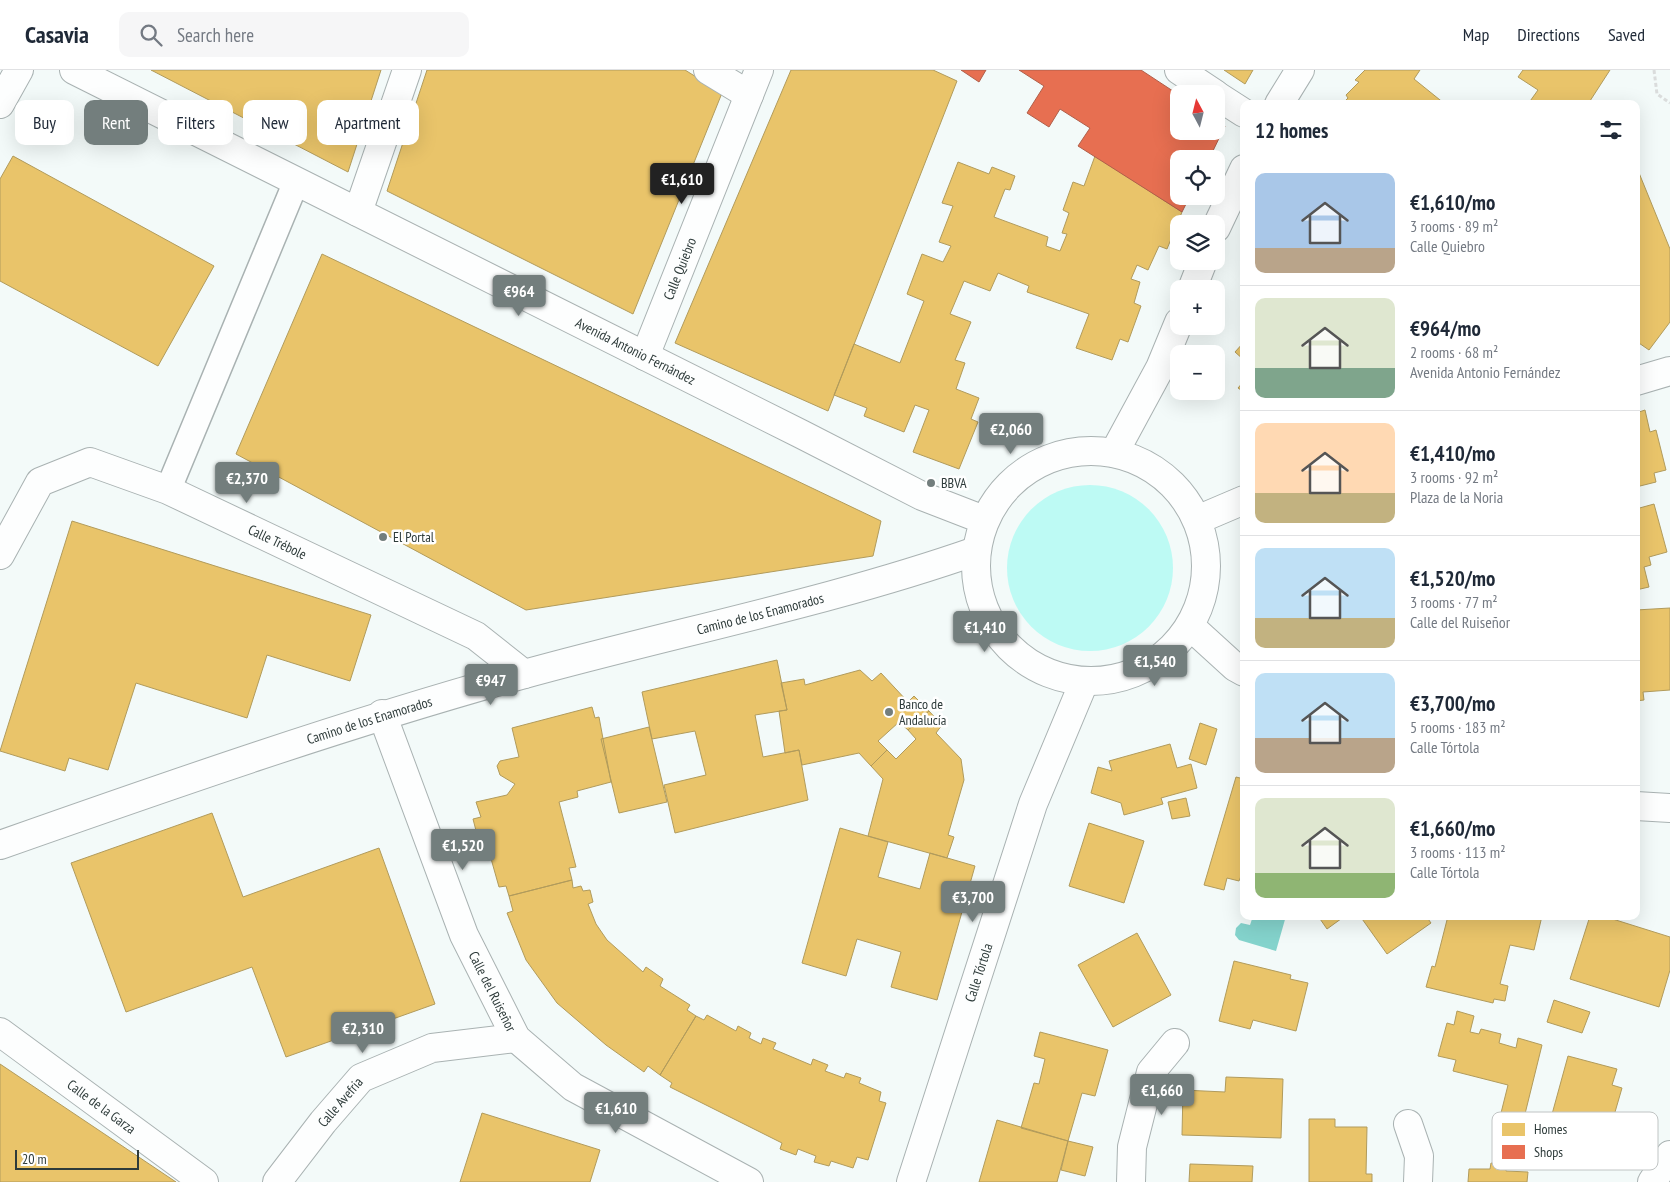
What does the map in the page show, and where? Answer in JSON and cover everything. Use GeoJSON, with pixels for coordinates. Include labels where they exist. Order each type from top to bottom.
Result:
{"type":"FeatureCollection","features":[{"type":"Feature","properties":{"kind":"street"},"geometry":{"type":"LineString","coordinates":[[0,104],[19,70]]}},
{"type":"Feature","properties":{"kind":"street","name":"Avenida Antonio Fernández"},"geometry":{"type":"LineString","coordinates":[[74,70],[922,496],[984,520]]}},
{"type":"Feature","properties":{"kind":"street"},"geometry":{"type":"LineString","coordinates":[[358,212],[407,70]]}},
{"type":"Feature","properties":{"kind":"street"},"geometry":{"type":"LineString","coordinates":[[708,70],[749,95]]}},
{"type":"Feature","properties":{"kind":"street","name":"Calle Quiebro"},"geometry":{"type":"LineString","coordinates":[[645,356],[759,70]]}},
{"type":"Feature","properties":{"kind":"street"},"geometry":{"type":"LineString","coordinates":[[1179,70],[1202,85]]}},
{"type":"Feature","properties":{"kind":"street"},"geometry":{"type":"LineString","coordinates":[[1281,100],[1300,70]]}},
{"type":"Feature","properties":{"kind":"street"},"geometry":{"type":"LineString","coordinates":[[1225,100],[1240,110]]}},
{"type":"Feature","properties":{"kind":"street"},"geometry":{"type":"LineString","coordinates":[[1222,215],[1240,177]]}},
{"type":"Feature","properties":{"kind":"street"},"geometry":{"type":"LineString","coordinates":[[168,490],[296,182]]}},
{"type":"Feature","properties":{"kind":"street"},"geometry":{"type":"LineString","coordinates":[[1114,453],[1160,368],[1174,335]]}},
{"type":"Feature","properties":{"kind":"street"},"geometry":{"type":"LineString","coordinates":[[1640,380],[1670,371]]}},
{"type":"Feature","properties":{"kind":"street"},"geometry":{"type":"LineString","coordinates":[[1082,451],[1114,453],[1140,462],[1164,476],[1183,496],[1197,520],[1205,546],[1207,573],[1202,601],[1190,626],[1170,650],[1144,668],[1115,679],[1084,682],[1052,675],[1024,661],[1001,640],[984,613],[976,583],[976,551],[984,520],[1000,494],[1023,472],[1052,458],[1082,451]]}},
{"type":"Feature","properties":{"kind":"street","name":"Calle Trébole"},"geometry":{"type":"LineString","coordinates":[[0,555],[40,482],[90,462],[168,490],[476,636],[524,674]]}},
{"type":"Feature","properties":{"kind":"street"},"geometry":{"type":"LineString","coordinates":[[1197,520],[1240,502]]}},
{"type":"Feature","properties":{"kind":"street","name":"Camino de los Enamorados"},"geometry":{"type":"LineString","coordinates":[[0,845],[233,762],[382,714],[524,674],[912,574],[976,551]]}},
{"type":"Feature","properties":{"kind":"street"},"geometry":{"type":"LineString","coordinates":[[1190,626],[1240,670]]}},
{"type":"Feature","properties":{"kind":"street","name":"Calle Tórtola"},"geometry":{"type":"LineString","coordinates":[[912,1182],[1033,804],[1084,682]]}},
{"type":"Feature","properties":{"kind":"street","name":"Calle del Ruiseñor"},"geometry":{"type":"LineString","coordinates":[[382,714],[464,935],[516,1038],[573,1087],[749,1182]]}},
{"type":"Feature","properties":{"kind":"street"},"geometry":{"type":"LineString","coordinates":[[1640,806],[1670,808]]}},
{"type":"Feature","properties":{"kind":"street","name":"Calle de la Garza"},"geometry":{"type":"LineString","coordinates":[[0,1032],[204,1182]]}},
{"type":"Feature","properties":{"kind":"street","name":"Calle Avefria"},"geometry":{"type":"LineString","coordinates":[[277,1182],[323,1122],[361,1078],[432,1048],[516,1038]]}},
{"type":"Feature","properties":{"kind":"street"},"geometry":{"type":"LineString","coordinates":[[1131,1182],[1132,1147],[1151,1072],[1175,1043]]}},
{"type":"Feature","properties":{"kind":"street"},"geometry":{"type":"LineString","coordinates":[[1408,1124],[1419,1156],[1418,1182]]}},
{"type":"Feature","properties":{"kind":"street"},"geometry":{"type":"LineString","coordinates":[[1652,1182],[1670,1155]]}},
{"type":"Feature","properties":{"kind":"path"},"geometry":{"type":"LineString","coordinates":[[1654,70],[1657,94],[1670,103]]}},
{"type":"Feature","properties":{"kind":"shaded area"},"geometry":{"type":"Polygon","coordinates":[[[1090,485],[1114,489],[1129,495],[1154,516],[1163,529],[1169,544],[1173,568],[1169,592],[1163,607],[1142,632],[1129,641],[1114,647],[1090,651],[1066,647],[1051,641],[1026,620],[1017,607],[1011,592],[1007,568],[1011,544],[1017,529],[1038,504],[1051,495],[1066,489],[1090,485]]]}},
{"type":"Feature","properties":{"kind":"shaded area"},"geometry":{"type":"Polygon","coordinates":[[[1252,920],[1285,920],[1276,951],[1239,940],[1235,935],[1236,928],[1241,923],[1250,925],[1252,920]]]}},
{"type":"Feature","properties":{"kind":"building: Homes"},"geometry":{"type":"Polygon","coordinates":[[[151,70],[381,70],[371,100],[317,100],[317,145],[357,145],[348,172],[296,145],[307,145],[307,100],[243,100],[243,118],[233,112],[233,100],[209,100],[151,70]]]}},
{"type":"Feature","properties":{"kind":"building: Homes"},"geometry":{"type":"Polygon","coordinates":[[[427,70],[685,70],[722,93],[633,314],[387,191],[402,145],[419,145],[419,100],[417,100],[427,70]]]}},
{"type":"Feature","properties":{"kind":"building: Homes"},"geometry":{"type":"Polygon","coordinates":[[[791,70],[933,70],[957,81],[828,411],[675,343],[791,70]]]}},
{"type":"Feature","properties":{"kind":"building: Homes"},"geometry":{"type":"Polygon","coordinates":[[[1224,70],[1253,70],[1245,84],[1224,70]]]}},
{"type":"Feature","properties":{"kind":"building: Homes"},"geometry":{"type":"Polygon","coordinates":[[[1365,70],[1420,70],[1414,79],[1440,100],[1346,100],[1348,98],[1346,95],[1359,82],[1355,80],[1365,70]]]}},
{"type":"Feature","properties":{"kind":"building: Homes"},"geometry":{"type":"Polygon","coordinates":[[[1523,70],[1610,70],[1591,100],[1531,100],[1538,90],[1518,77],[1523,70]]]}},
{"type":"Feature","properties":{"kind":"building: Homes"},"geometry":{"type":"Polygon","coordinates":[[[13,156],[214,266],[158,366],[0,281],[0,179],[13,156]]]}},
{"type":"Feature","properties":{"kind":"building: Homes"},"geometry":{"type":"Polygon","coordinates":[[[1095,156],[1182,212],[1181,215],[1170,215],[1170,242],[1167,249],[1159,246],[1148,270],[1137,265],[1131,279],[1140,282],[1134,303],[1141,306],[1128,342],[1120,339],[1112,360],[1076,348],[1089,314],[1027,292],[1029,286],[998,273],[990,291],[964,281],[950,314],[971,322],[955,360],[965,363],[956,389],[979,398],[971,419],[978,422],[959,469],[913,452],[929,410],[915,405],[904,432],[864,416],[867,408],[834,395],[854,344],[900,363],[924,301],[907,294],[922,254],[943,262],[951,246],[939,242],[953,206],[942,203],[958,162],[989,174],[992,167],[1015,176],[1010,190],[1005,189],[994,217],[1048,237],[1046,246],[1060,251],[1067,234],[1062,233],[1069,213],[1063,210],[1073,182],[1084,186],[1095,156]]]}},
{"type":"Feature","properties":{"kind":"building: Homes"},"geometry":{"type":"Polygon","coordinates":[[[1640,175],[1670,249],[1670,322],[1649,350],[1640,344],[1640,175]]]}},
{"type":"Feature","properties":{"kind":"building: Homes"},"geometry":{"type":"Polygon","coordinates":[[[322,254],[881,521],[873,556],[526,610],[236,454],[322,254]]]}},
{"type":"Feature","properties":{"kind":"building: Homes"},"geometry":{"type":"Polygon","coordinates":[[[1240,346],[1240,356],[1235,352],[1240,346]]]}},
{"type":"Feature","properties":{"kind":"building: Homes"},"geometry":{"type":"Polygon","coordinates":[[[1645,410],[1650,432],[1656,430],[1666,470],[1654,473],[1656,482],[1640,486],[1640,412],[1645,410]]]}},
{"type":"Feature","properties":{"kind":"building: Homes"},"geometry":{"type":"Polygon","coordinates":[[[1654,504],[1667,552],[1649,557],[1651,565],[1644,567],[1649,587],[1640,589],[1640,508],[1654,504]]]}},
{"type":"Feature","properties":{"kind":"building: Homes"},"geometry":{"type":"Polygon","coordinates":[[[72,521],[371,615],[350,681],[267,655],[247,718],[136,683],[108,770],[69,758],[65,771],[0,751],[72,521]]]}},
{"type":"Feature","properties":{"kind":"building: Homes"},"geometry":{"type":"Polygon","coordinates":[[[1670,608],[1670,690],[1643,692],[1644,700],[1640,700],[1640,610],[1670,608]]]}},
{"type":"Feature","properties":{"kind":"building: Homes"},"geometry":{"type":"Polygon","coordinates":[[[777,660],[787,710],[755,715],[763,757],[799,750],[808,800],[675,833],[664,785],[706,775],[695,731],[652,739],[642,692],[777,660]]]}},
{"type":"Feature","properties":{"kind":"building: Homes"},"geometry":{"type":"Polygon","coordinates":[[[860,670],[872,681],[881,673],[908,702],[914,696],[929,711],[908,730],[899,722],[878,741],[887,750],[871,766],[859,753],[802,765],[799,750],[785,753],[779,711],[787,710],[781,683],[804,679],[805,685],[860,670]]]}},
{"type":"Feature","properties":{"kind":"building: Homes"},"geometry":{"type":"Polygon","coordinates":[[[592,707],[595,718],[599,717],[611,782],[577,791],[578,797],[559,802],[576,867],[569,868],[572,880],[509,896],[506,886],[499,887],[488,848],[481,850],[473,819],[481,817],[476,802],[507,795],[515,784],[500,775],[497,766],[500,761],[519,757],[512,728],[592,707]]]}},
{"type":"Feature","properties":{"kind":"building: Homes"},"geometry":{"type":"Polygon","coordinates":[[[929,711],[942,725],[936,733],[961,759],[964,780],[948,835],[954,837],[947,858],[868,836],[883,779],[871,766],[887,750],[896,759],[916,739],[908,730],[929,711]]]}},
{"type":"Feature","properties":{"kind":"building: Homes"},"geometry":{"type":"Polygon","coordinates":[[[1200,723],[1217,729],[1206,765],[1189,759],[1200,723]]]}},
{"type":"Feature","properties":{"kind":"building: Homes"},"geometry":{"type":"Polygon","coordinates":[[[649,727],[667,802],[619,813],[601,739],[649,727]]]}},
{"type":"Feature","properties":{"kind":"building: Homes"},"geometry":{"type":"Polygon","coordinates":[[[1170,744],[1177,768],[1191,764],[1197,788],[1161,798],[1163,804],[1124,815],[1121,803],[1091,793],[1098,767],[1112,771],[1109,761],[1170,744]]]}},
{"type":"Feature","properties":{"kind":"building: Homes"},"geometry":{"type":"Polygon","coordinates":[[[1236,777],[1240,778],[1240,878],[1239,881],[1227,878],[1224,890],[1204,885],[1236,777]]]}},
{"type":"Feature","properties":{"kind":"building: Homes"},"geometry":{"type":"Polygon","coordinates":[[[1186,798],[1190,816],[1172,819],[1168,802],[1186,798]]]}},
{"type":"Feature","properties":{"kind":"building: Homes"},"geometry":{"type":"Polygon","coordinates":[[[212,813],[243,897],[379,848],[435,1004],[286,1057],[252,967],[126,1012],[71,863],[212,813]]]}},
{"type":"Feature","properties":{"kind":"building: Homes"},"geometry":{"type":"Polygon","coordinates":[[[1089,823],[1144,841],[1124,903],[1069,886],[1089,823]]]}},
{"type":"Feature","properties":{"kind":"building: Homes"},"geometry":{"type":"Polygon","coordinates":[[[840,828],[888,842],[878,877],[920,889],[930,853],[975,866],[937,1000],[891,987],[901,952],[857,939],[846,976],[802,963],[840,828]]]}},
{"type":"Feature","properties":{"kind":"building: Homes"},"geometry":{"type":"Polygon","coordinates":[[[572,880],[573,888],[581,886],[583,891],[590,890],[593,902],[588,904],[596,924],[607,940],[643,972],[646,967],[663,979],[660,986],[690,1005],[687,1010],[696,1016],[660,1075],[648,1066],[644,1072],[606,1045],[557,1003],[526,960],[507,913],[513,911],[509,896],[572,880]]]}},
{"type":"Feature","properties":{"kind":"building: Homes"},"geometry":{"type":"Polygon","coordinates":[[[1321,920],[1339,920],[1327,929],[1321,920]]]}},
{"type":"Feature","properties":{"kind":"building: Homes"},"geometry":{"type":"Polygon","coordinates":[[[1363,920],[1429,920],[1431,923],[1387,954],[1363,920]]]}},
{"type":"Feature","properties":{"kind":"building: Homes"},"geometry":{"type":"Polygon","coordinates":[[[1447,920],[1541,920],[1534,950],[1510,945],[1500,984],[1508,986],[1505,1001],[1494,999],[1493,1003],[1426,987],[1432,966],[1435,967],[1447,920]]]}},
{"type":"Feature","properties":{"kind":"building: Homes"},"geometry":{"type":"Polygon","coordinates":[[[1589,920],[1616,920],[1670,937],[1670,970],[1659,1007],[1570,979],[1589,920]]]}},
{"type":"Feature","properties":{"kind":"building: Homes"},"geometry":{"type":"Polygon","coordinates":[[[1137,933],[1171,995],[1113,1027],[1078,965],[1137,933]]]}},
{"type":"Feature","properties":{"kind":"building: Homes"},"geometry":{"type":"Polygon","coordinates":[[[1234,961],[1291,975],[1290,979],[1308,983],[1296,1031],[1253,1020],[1250,1029],[1219,1021],[1234,961]]]}},
{"type":"Feature","properties":{"kind":"building: Homes"},"geometry":{"type":"Polygon","coordinates":[[[1554,1000],[1590,1012],[1582,1033],[1547,1022],[1554,1000]]]}},
{"type":"Feature","properties":{"kind":"building: Homes"},"geometry":{"type":"Polygon","coordinates":[[[1457,1011],[1474,1016],[1470,1032],[1479,1034],[1481,1029],[1501,1034],[1499,1043],[1516,1048],[1518,1038],[1542,1045],[1525,1112],[1501,1112],[1508,1085],[1453,1071],[1456,1060],[1438,1056],[1447,1023],[1454,1025],[1457,1011]]]}},
{"type":"Feature","properties":{"kind":"building: Homes"},"geometry":{"type":"Polygon","coordinates":[[[707,1015],[736,1031],[738,1026],[751,1033],[749,1038],[761,1044],[763,1038],[776,1043],[773,1049],[811,1065],[813,1059],[828,1065],[825,1071],[844,1078],[846,1073],[861,1078],[859,1083],[881,1092],[879,1101],[886,1103],[868,1160],[857,1157],[853,1168],[831,1161],[829,1166],[814,1162],[816,1156],[798,1149],[796,1155],[780,1149],[782,1143],[670,1087],[672,1083],[660,1075],[696,1016],[704,1020],[707,1015]]]}},
{"type":"Feature","properties":{"kind":"building: Homes"},"geometry":{"type":"Polygon","coordinates":[[[1040,1032],[1108,1050],[1095,1096],[1082,1093],[1068,1141],[1021,1128],[1034,1083],[1039,1084],[1045,1059],[1034,1056],[1040,1032]]]}},
{"type":"Feature","properties":{"kind":"building: Homes"},"geometry":{"type":"Polygon","coordinates":[[[1568,1056],[1617,1069],[1612,1085],[1622,1088],[1615,1112],[1553,1112],[1568,1056]]]}},
{"type":"Feature","properties":{"kind":"building: Homes"},"geometry":{"type":"Polygon","coordinates":[[[0,1064],[176,1182],[0,1182],[0,1064]]]}},
{"type":"Feature","properties":{"kind":"building: Homes"},"geometry":{"type":"Polygon","coordinates":[[[1226,1077],[1283,1079],[1281,1138],[1182,1135],[1183,1090],[1225,1092],[1226,1077]]]}},
{"type":"Feature","properties":{"kind":"building: Homes"},"geometry":{"type":"Polygon","coordinates":[[[482,1113],[600,1150],[590,1182],[460,1182],[482,1113]]]}},
{"type":"Feature","properties":{"kind":"building: Homes"},"geometry":{"type":"Polygon","coordinates":[[[1309,1119],[1335,1119],[1335,1127],[1367,1127],[1366,1174],[1372,1174],[1372,1182],[1309,1182],[1309,1119]]]}},
{"type":"Feature","properties":{"kind":"building: Homes"},"geometry":{"type":"Polygon","coordinates":[[[997,1120],[1068,1141],[1057,1182],[979,1182],[997,1120]]]}},
{"type":"Feature","properties":{"kind":"building: Homes"},"geometry":{"type":"Polygon","coordinates":[[[1068,1141],[1093,1147],[1085,1176],[1061,1170],[1068,1141]]]}},
{"type":"Feature","properties":{"kind":"building: Homes"},"geometry":{"type":"Polygon","coordinates":[[[1492,1163],[1492,1170],[1528,1172],[1527,1182],[1468,1182],[1469,1169],[1490,1169],[1492,1163]]]}},
{"type":"Feature","properties":{"kind":"building: Homes"},"geometry":{"type":"Polygon","coordinates":[[[1190,1164],[1253,1166],[1252,1182],[1189,1182],[1190,1164]]]}},
{"type":"Feature","properties":{"kind":"building: Shops"},"geometry":{"type":"Polygon","coordinates":[[[961,70],[986,70],[979,82],[961,70]]]}},
{"type":"Feature","properties":{"kind":"building: Shops"},"geometry":{"type":"Polygon","coordinates":[[[1019,70],[1141,70],[1170,89],[1170,140],[1218,140],[1213,150],[1170,150],[1170,204],[1078,146],[1090,128],[1060,109],[1049,127],[1027,113],[1044,86],[1019,70]]]}},
{"type":"Feature","properties":{"kind":"building: Shops"},"geometry":{"type":"Polygon","coordinates":[[[1171,205],[1186,205],[1182,212],[1171,205]]]}},
{"type":"Feature","properties":{"kind":"place","name":"BBVA"},"geometry":{"type":"Point","coordinates":[931,483]}},
{"type":"Feature","properties":{"kind":"place","name":"El Portal"},"geometry":{"type":"Point","coordinates":[383,537]}},
{"type":"Feature","properties":{"kind":"place","name":"Banco de Andalucía"},"geometry":{"type":"Point","coordinates":[889,712]}}]}
